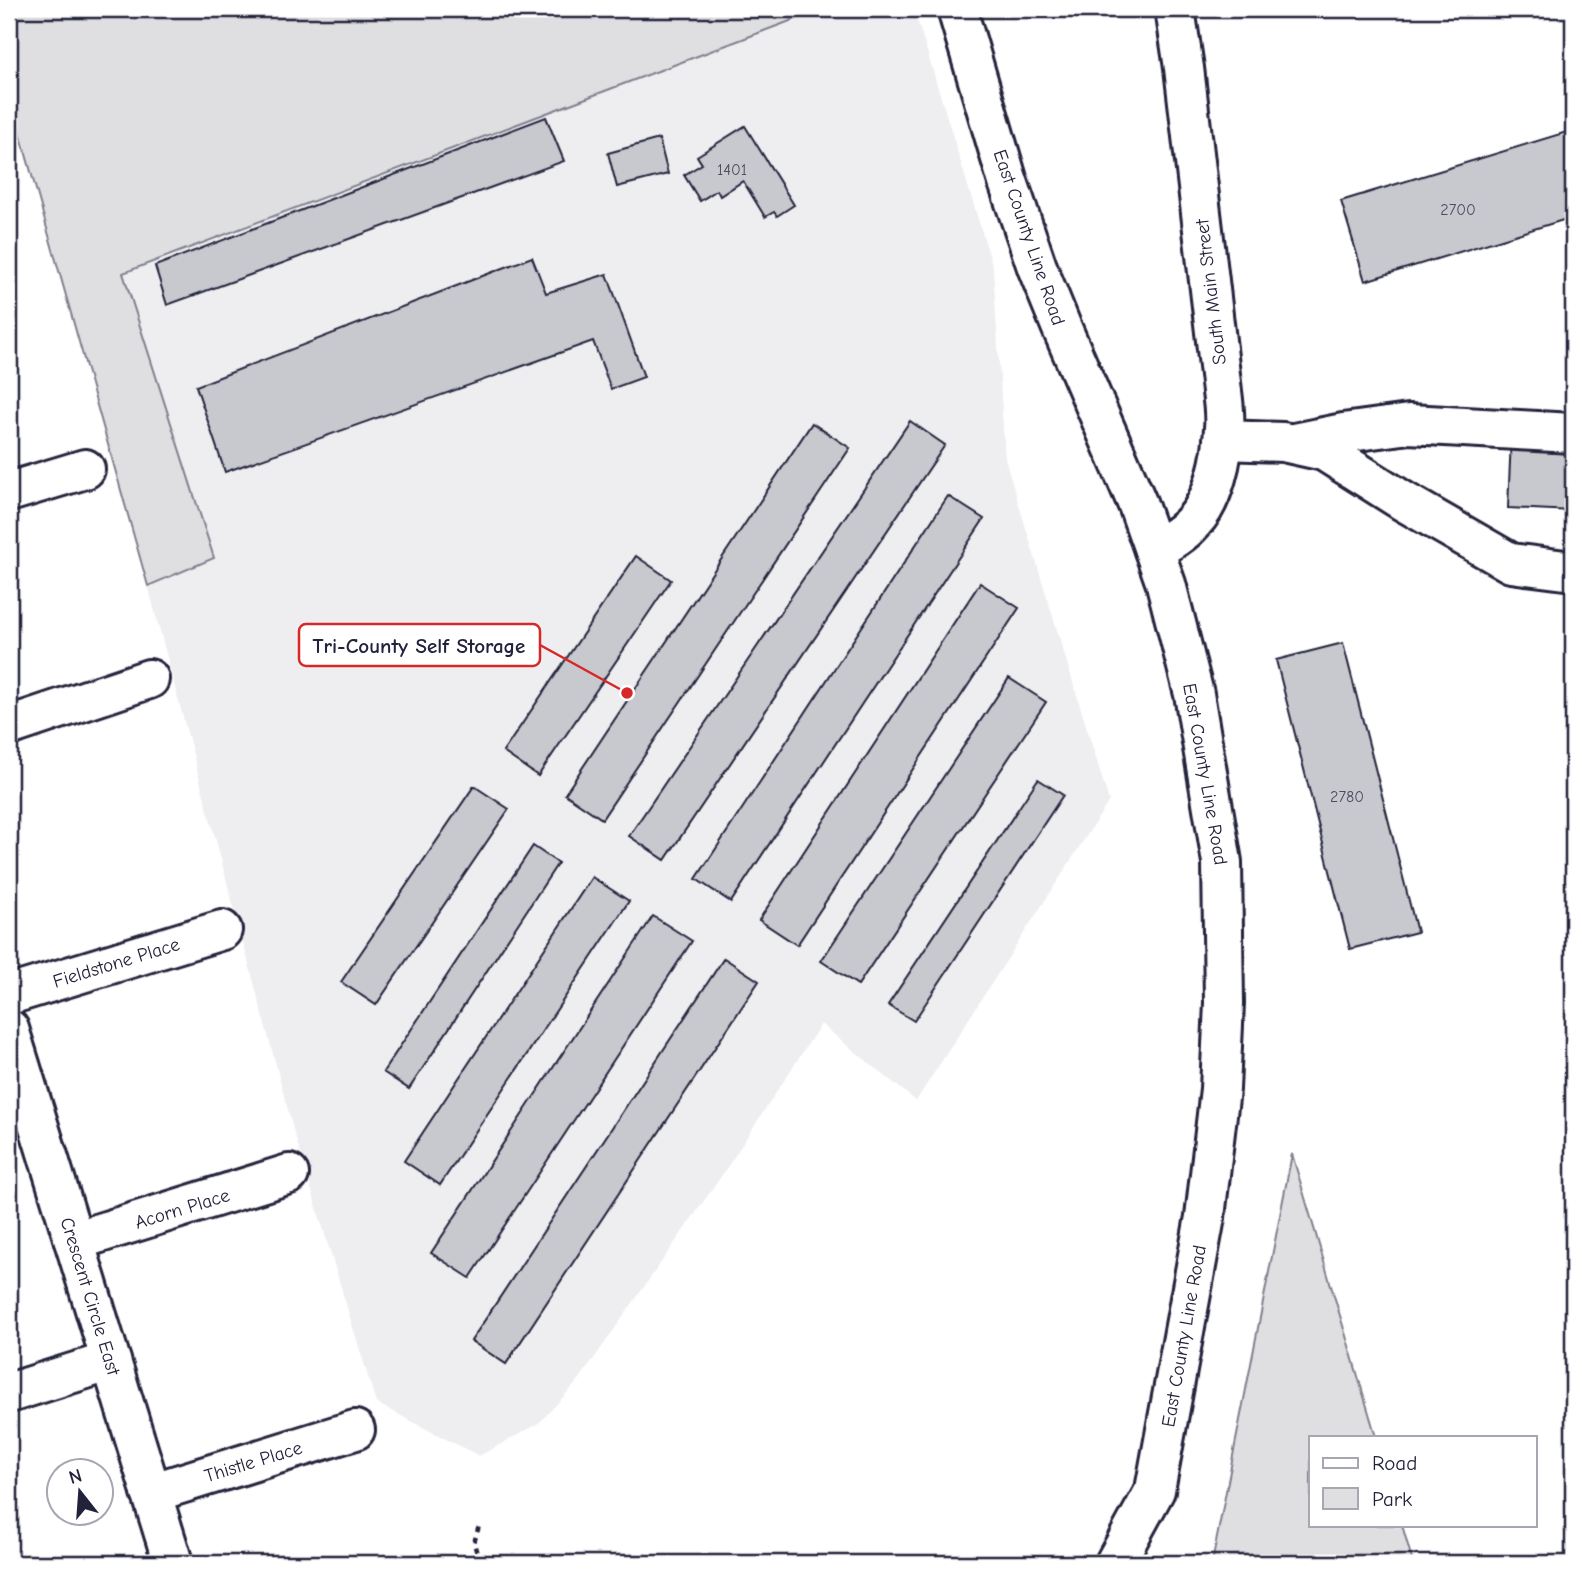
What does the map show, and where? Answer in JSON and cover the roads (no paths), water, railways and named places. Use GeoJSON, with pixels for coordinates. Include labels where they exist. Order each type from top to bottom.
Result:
{"type":"FeatureCollection","features":[{"type":"Feature","properties":{"kind":"street","name":"East County Line Road"},"geometry":{"type":"LineString","coordinates":[[957,9],[1023,229],[1061,326],[1126,476],[1166,584],[1194,694],[1222,862],[1224,1003],[1219,1099],[1205,1217],[1155,1490],[1115,1563]]}},
{"type":"Feature","properties":{"kind":"street","name":"South Main Street"},"geometry":{"type":"LineString","coordinates":[[1154,550],[1181,535],[1196,519],[1212,490],[1222,452],[1224,427],[1223,400],[1175,9]]}},
{"type":"Feature","properties":{"kind":"street"},"geometry":{"type":"LineString","coordinates":[[1292,444],[1343,433],[1409,424],[1573,433]]}},
{"type":"Feature","properties":{"kind":"street"},"geometry":{"type":"LineString","coordinates":[[1223,440],[1283,442],[1324,451],[1403,501],[1511,563],[1573,570]]}},
{"type":"Feature","properties":{"kind":"street"},"geometry":{"type":"LineString","coordinates":[[9,492],[85,469]]}},
{"type":"Feature","properties":{"kind":"street"},"geometry":{"type":"LineString","coordinates":[[9,726],[149,679]]}},
{"type":"Feature","properties":{"kind":"street","name":"Fieldstone Place"},"geometry":{"type":"LineString","coordinates":[[9,995],[222,930]]}},
{"type":"Feature","properties":{"kind":"street","name":"Crescent Circle East"},"geometry":{"type":"LineString","coordinates":[[9,1028],[22,1122],[74,1241],[173,1563]]}},
{"type":"Feature","properties":{"kind":"street","name":"Acorn Place"},"geometry":{"type":"LineString","coordinates":[[74,1241],[289,1174]]}},
{"type":"Feature","properties":{"kind":"street"},"geometry":{"type":"LineString","coordinates":[[9,1393],[111,1361]]}},
{"type":"Feature","properties":{"kind":"street","name":"Thistle Place"},"geometry":{"type":"LineString","coordinates":[[151,1493],[355,1430]]}},
{"type":"Feature","properties":{"kind":"place","name":"Tri-County Self Storage"},"geometry":{"type":"Point","coordinates":[627,693]}}]}
